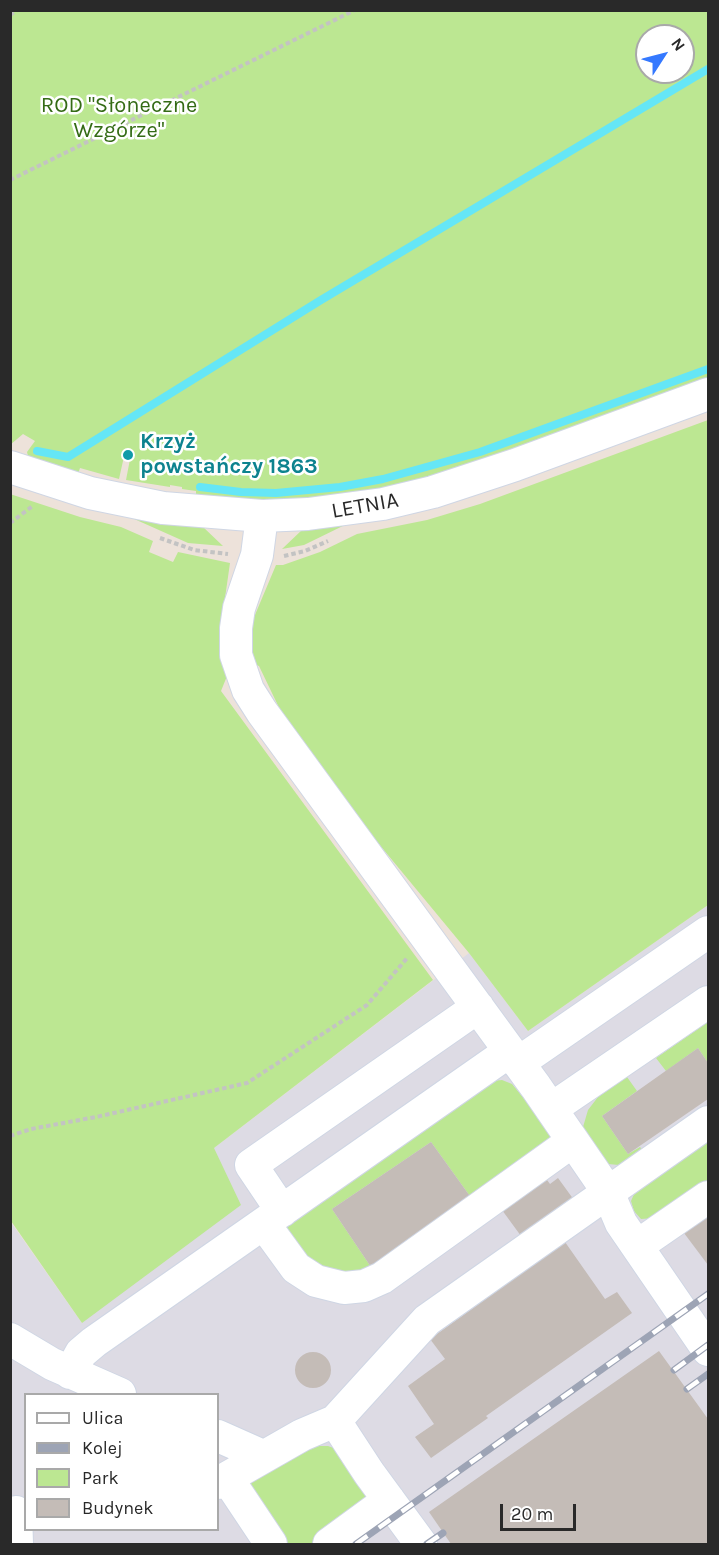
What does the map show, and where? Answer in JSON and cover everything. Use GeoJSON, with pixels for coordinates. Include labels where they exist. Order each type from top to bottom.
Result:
{"type":"FeatureCollection","features":[{"type":"Feature","properties":{"kind":"street","name":"LETNIA"},"geometry":{"type":"LineString","coordinates":[[10,467],[63,486],[163,508],[262,516],[341,511],[399,501],[433,492],[515,465],[708,394]]}},
{"type":"Feature","properties":{"kind":"street"},"geometry":{"type":"LineString","coordinates":[[262,516],[257,555],[239,608],[236,628],[236,655],[242,676],[262,712],[551,1109],[608,1192],[621,1223],[708,1350]]}},
{"type":"Feature","properties":{"kind":"street"},"geometry":{"type":"LineString","coordinates":[[70,1373],[81,1353],[94,1342],[273,1217],[708,932]]}},
{"type":"Feature","properties":{"kind":"street"},"geometry":{"type":"LineString","coordinates":[[551,1109],[708,1002]]}},
{"type":"Feature","properties":{"kind":"street"},"geometry":{"type":"LineString","coordinates":[[478,1007],[251,1165],[296,1268],[316,1281],[344,1288],[364,1286],[382,1278],[573,1141]]}},
{"type":"Feature","properties":{"kind":"street"},"geometry":{"type":"LineString","coordinates":[[271,1545],[222,1480],[302,1435],[335,1421],[427,1320],[708,1122]]}},
{"type":"Feature","properties":{"kind":"street"},"geometry":{"type":"LineString","coordinates":[[637,1246],[708,1197]]}},
{"type":"Feature","properties":{"kind":"street"},"geometry":{"type":"LineString","coordinates":[[10,1339],[36,1356],[115,1393]]}},
{"type":"Feature","properties":{"kind":"street"},"geometry":{"type":"LineString","coordinates":[[335,1421],[421,1545]]}},
{"type":"Feature","properties":{"kind":"street"},"geometry":{"type":"LineString","coordinates":[[219,1436],[263,1456]]}},
{"type":"Feature","properties":{"kind":"street"},"geometry":{"type":"LineString","coordinates":[[329,1545],[389,1500]]}},
{"type":"Feature","properties":{"kind":"street"},"geometry":{"type":"LineString","coordinates":[[17,1512],[17,1545]]}},
{"type":"Feature","properties":{"kind":"path"},"geometry":{"type":"LineString","coordinates":[[10,15],[17,10]]}},
{"type":"Feature","properties":{"kind":"path"},"geometry":{"type":"LineString","coordinates":[[10,180],[355,10]]}},
{"type":"Feature","properties":{"kind":"path"},"geometry":{"type":"LineString","coordinates":[[10,523],[42,499]]}},
{"type":"Feature","properties":{"kind":"path"},"geometry":{"type":"LineString","coordinates":[[10,1136],[31,1129],[96,1117],[247,1083],[367,1005],[426,935]]}},
{"type":"Feature","properties":{"kind":"shaded area"},"geometry":{"type":"Polygon","coordinates":[[[708,905],[708,1544],[11,1544],[10,1221],[82,1323],[214,1148],[469,953],[528,1031],[708,905]]]}},
{"type":"Feature","properties":{"kind":"green space","name":"ROD \"Słoneczne Wzgórze\""},"geometry":{"type":"Polygon","coordinates":[[[10,11],[708,11],[708,383],[500,457],[397,488],[302,501],[196,498],[196,491],[182,489],[182,487],[126,480],[131,454],[125,452],[119,479],[80,468],[77,477],[29,460],[27,452],[35,441],[23,434],[10,445],[10,11]]]}},
{"type":"Feature","properties":{"kind":"green space"},"geometry":{"type":"Polygon","coordinates":[[[708,420],[708,905],[528,1031],[469,953],[297,745],[259,666],[253,664],[250,643],[252,622],[276,565],[283,565],[320,552],[357,534],[427,520],[480,504],[708,420]]]}},
{"type":"Feature","properties":{"kind":"green space"},"geometry":{"type":"Polygon","coordinates":[[[10,494],[80,517],[121,527],[153,541],[149,552],[173,562],[178,552],[230,563],[220,633],[227,676],[221,691],[433,980],[214,1148],[241,1205],[82,1323],[11,1221],[10,494]]]}},
{"type":"Feature","properties":{"kind":"green space"},"geometry":{"type":"Polygon","coordinates":[[[123,514],[202,526],[223,546],[188,543],[123,514]]]}},
{"type":"Feature","properties":{"kind":"green space"},"geometry":{"type":"Polygon","coordinates":[[[351,522],[304,545],[282,549],[303,529],[351,522]]]}},
{"type":"Feature","properties":{"kind":"green space"},"geometry":{"type":"Polygon","coordinates":[[[708,1022],[708,1063],[698,1048],[666,1071],[656,1058],[708,1022]]]}},
{"type":"Feature","properties":{"kind":"green space"},"geometry":{"type":"Polygon","coordinates":[[[627,1077],[637,1091],[602,1116],[628,1154],[640,1147],[646,1154],[630,1166],[608,1164],[583,1127],[588,1110],[598,1097],[627,1077]]]}},
{"type":"Feature","properties":{"kind":"green space"},"geometry":{"type":"Polygon","coordinates":[[[502,1080],[512,1084],[544,1123],[552,1136],[553,1145],[472,1199],[431,1142],[332,1209],[371,1267],[363,1276],[314,1272],[280,1232],[479,1089],[493,1081],[502,1080]]]}},
{"type":"Feature","properties":{"kind":"green space"},"geometry":{"type":"Polygon","coordinates":[[[708,1140],[708,1181],[655,1218],[641,1219],[634,1211],[631,1201],[635,1192],[708,1140]]]}},
{"type":"Feature","properties":{"kind":"green space"},"geometry":{"type":"Polygon","coordinates":[[[318,1446],[328,1446],[342,1451],[372,1501],[310,1544],[282,1544],[250,1484],[258,1476],[318,1446]]]}},
{"type":"Feature","properties":{"kind":"building"},"geometry":{"type":"Polygon","coordinates":[[[698,1048],[708,1063],[708,1099],[628,1154],[602,1116],[698,1048]]]}},
{"type":"Feature","properties":{"kind":"building"},"geometry":{"type":"Polygon","coordinates":[[[431,1142],[472,1199],[371,1267],[332,1209],[431,1142]]]}},
{"type":"Feature","properties":{"kind":"building"},"geometry":{"type":"Polygon","coordinates":[[[558,1178],[574,1200],[521,1236],[502,1210],[547,1180],[550,1184],[558,1178]]]}},
{"type":"Feature","properties":{"kind":"building"},"geometry":{"type":"Polygon","coordinates":[[[708,1216],[708,1265],[684,1233],[708,1216]]]}},
{"type":"Feature","properties":{"kind":"building"},"geometry":{"type":"Polygon","coordinates":[[[565,1242],[605,1299],[617,1292],[632,1313],[486,1416],[488,1418],[431,1458],[415,1437],[434,1424],[408,1386],[445,1359],[430,1339],[565,1242]]]}},
{"type":"Feature","properties":{"kind":"building"},"geometry":{"type":"Polygon","coordinates":[[[659,1351],[708,1419],[708,1544],[451,1544],[429,1512],[659,1351]]]}},
{"type":"Feature","properties":{"kind":"building"},"geometry":{"type":"Polygon","coordinates":[[[313,1352],[326,1357],[331,1370],[326,1383],[313,1388],[300,1383],[295,1370],[300,1357],[313,1352]]]}},
{"type":"Feature","properties":{"kind":"waterway"},"geometry":{"type":"LineString","coordinates":[[37,451],[68,457],[321,300],[708,69]]}},
{"type":"Feature","properties":{"kind":"waterway"},"geometry":{"type":"LineString","coordinates":[[200,487],[276,493],[340,487],[383,479],[480,452],[708,369]]}},
{"type":"Feature","properties":{"kind":"railway"},"geometry":{"type":"LineString","coordinates":[[356,1544],[708,1294]]}},
{"type":"Feature","properties":{"kind":"railway"},"geometry":{"type":"LineString","coordinates":[[674,1370],[708,1345]]}},
{"type":"Feature","properties":{"kind":"railway"},"geometry":{"type":"LineString","coordinates":[[687,1389],[708,1374]]}},
{"type":"Feature","properties":{"kind":"railway"},"geometry":{"type":"LineString","coordinates":[[427,1544],[443,1533]]}},
{"type":"Feature","properties":{"kind":"place","name":"Krzyż powstańczy 1863"},"geometry":{"type":"Point","coordinates":[128,455]}}]}
